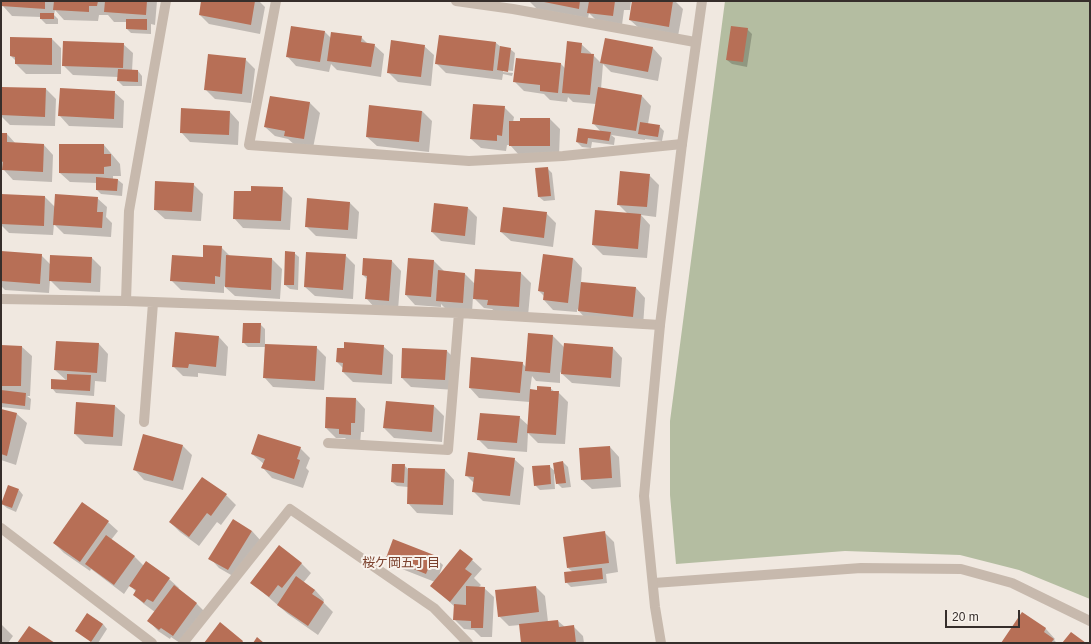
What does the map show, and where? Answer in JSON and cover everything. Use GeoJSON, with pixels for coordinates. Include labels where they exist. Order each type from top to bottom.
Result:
{"type":"FeatureCollection","features":[{"type":"Feature","properties":{"kind":"street"},"geometry":{"type":"LineString","coordinates":[[126,301],[129,211],[166,1]]}},
{"type":"Feature","properties":{"kind":"street"},"geometry":{"type":"LineString","coordinates":[[276,1],[249,145],[469,161],[563,156],[682,144]]}},
{"type":"Feature","properties":{"kind":"street"},"geometry":{"type":"LineString","coordinates":[[456,1],[514,5],[695,42]]}},
{"type":"Feature","properties":{"kind":"street"},"geometry":{"type":"LineString","coordinates":[[661,643],[655,607],[654,583],[644,496],[660,325],[695,42],[702,1]]}},
{"type":"Feature","properties":{"kind":"street"},"geometry":{"type":"LineString","coordinates":[[1,298],[458,313],[660,325]]}},
{"type":"Feature","properties":{"kind":"street"},"geometry":{"type":"LineString","coordinates":[[144,422],[153,303]]}},
{"type":"Feature","properties":{"kind":"street"},"geometry":{"type":"LineString","coordinates":[[328,443],[448,450],[458,313]]}},
{"type":"Feature","properties":{"kind":"street"},"geometry":{"type":"LineString","coordinates":[[183,643],[290,508],[434,608],[468,643]]}},
{"type":"Feature","properties":{"kind":"street"},"geometry":{"type":"LineString","coordinates":[[1,528],[152,643]]}},
{"type":"Feature","properties":{"kind":"street"},"geometry":{"type":"LineString","coordinates":[[654,583],[861,568],[961,569],[1012,583],[1090,620]]}},
{"type":"Feature","properties":{"kind":"green space"},"geometry":{"type":"Polygon","coordinates":[[[725,1],[1090,1],[1090,599],[1019,570],[960,555],[845,551],[676,564],[670,495],[670,421],[725,1]]]}},
{"type":"Feature","properties":{"kind":"building"},"geometry":{"type":"Polygon","coordinates":[[[2,1],[45,1],[45,9],[1,6],[2,1]]]}},
{"type":"Feature","properties":{"kind":"building"},"geometry":{"type":"Polygon","coordinates":[[[54,1],[98,1],[97,6],[89,6],[89,12],[53,10],[54,1]]]}},
{"type":"Feature","properties":{"kind":"building"},"geometry":{"type":"Polygon","coordinates":[[[105,1],[147,1],[146,15],[104,12],[105,1]]]}},
{"type":"Feature","properties":{"kind":"building"},"geometry":{"type":"Polygon","coordinates":[[[201,1],[255,1],[251,25],[199,15],[201,1]]]}},
{"type":"Feature","properties":{"kind":"building"},"geometry":{"type":"Polygon","coordinates":[[[539,1],[580,1],[579,9],[539,1]]]}},
{"type":"Feature","properties":{"kind":"building"},"geometry":{"type":"Polygon","coordinates":[[[589,1],[615,1],[613,16],[587,13],[589,1]]]}},
{"type":"Feature","properties":{"kind":"building"},"geometry":{"type":"Polygon","coordinates":[[[632,1],[673,1],[669,27],[629,20],[632,1]]]}},
{"type":"Feature","properties":{"kind":"building"},"geometry":{"type":"Polygon","coordinates":[[[40,13],[54,13],[54,19],[40,19],[40,13]]]}},
{"type":"Feature","properties":{"kind":"building"},"geometry":{"type":"Polygon","coordinates":[[[126,19],[147,19],[147,30],[126,29],[126,19]]]}},
{"type":"Feature","properties":{"kind":"building"},"geometry":{"type":"Polygon","coordinates":[[[291,26],[325,31],[320,62],[286,57],[291,26]]]}},
{"type":"Feature","properties":{"kind":"building"},"geometry":{"type":"Polygon","coordinates":[[[731,26],[748,28],[743,62],[726,60],[731,26]]]}},
{"type":"Feature","properties":{"kind":"building"},"geometry":{"type":"Polygon","coordinates":[[[331,32],[362,36],[361,42],[375,44],[371,67],[327,61],[331,32]]]}},
{"type":"Feature","properties":{"kind":"building"},"geometry":{"type":"Polygon","coordinates":[[[439,35],[496,42],[493,71],[435,64],[439,35]]]}},
{"type":"Feature","properties":{"kind":"building"},"geometry":{"type":"Polygon","coordinates":[[[10,37],[52,38],[52,65],[15,64],[15,57],[10,56],[10,37]]]}},
{"type":"Feature","properties":{"kind":"building"},"geometry":{"type":"Polygon","coordinates":[[[605,38],[653,47],[648,72],[600,63],[605,38]]]}},
{"type":"Feature","properties":{"kind":"building"},"geometry":{"type":"Polygon","coordinates":[[[391,40],[425,45],[421,77],[387,73],[391,40]]]}},
{"type":"Feature","properties":{"kind":"building"},"geometry":{"type":"Polygon","coordinates":[[[63,41],[124,43],[123,68],[62,66],[63,41]]]}},
{"type":"Feature","properties":{"kind":"building"},"geometry":{"type":"Polygon","coordinates":[[[567,41],[582,43],[581,53],[594,54],[590,95],[562,93],[567,41]]]}},
{"type":"Feature","properties":{"kind":"building"},"geometry":{"type":"Polygon","coordinates":[[[500,46],[511,48],[508,72],[497,70],[500,46]]]}},
{"type":"Feature","properties":{"kind":"building"},"geometry":{"type":"Polygon","coordinates":[[[208,54],[246,58],[242,94],[204,90],[208,54]]]}},
{"type":"Feature","properties":{"kind":"building"},"geometry":{"type":"Polygon","coordinates":[[[516,58],[561,63],[558,93],[540,91],[540,85],[513,82],[516,58]]]}},
{"type":"Feature","properties":{"kind":"building"},"geometry":{"type":"Polygon","coordinates":[[[118,69],[138,70],[138,82],[117,81],[118,69]]]}},
{"type":"Feature","properties":{"kind":"building"},"geometry":{"type":"Polygon","coordinates":[[[1,87],[46,88],[45,117],[1,115],[1,87]]]}},
{"type":"Feature","properties":{"kind":"building"},"geometry":{"type":"Polygon","coordinates":[[[598,87],[642,95],[636,131],[592,124],[598,87]]]}},
{"type":"Feature","properties":{"kind":"building"},"geometry":{"type":"Polygon","coordinates":[[[60,88],[115,91],[114,119],[58,116],[60,88]]]}},
{"type":"Feature","properties":{"kind":"building"},"geometry":{"type":"Polygon","coordinates":[[[270,96],[310,102],[304,139],[284,136],[285,131],[264,127],[270,96]]]}},
{"type":"Feature","properties":{"kind":"building"},"geometry":{"type":"Polygon","coordinates":[[[473,104],[505,106],[502,136],[497,135],[497,141],[470,139],[473,104]]]}},
{"type":"Feature","properties":{"kind":"building"},"geometry":{"type":"Polygon","coordinates":[[[369,105],[422,111],[419,142],[366,137],[369,105]]]}},
{"type":"Feature","properties":{"kind":"building"},"geometry":{"type":"Polygon","coordinates":[[[181,108],[230,111],[229,135],[180,133],[181,108]]]}},
{"type":"Feature","properties":{"kind":"building"},"geometry":{"type":"Polygon","coordinates":[[[520,118],[550,118],[550,146],[509,146],[509,121],[520,121],[520,118]]]}},
{"type":"Feature","properties":{"kind":"building"},"geometry":{"type":"Polygon","coordinates":[[[640,122],[660,125],[658,137],[638,134],[640,122]]]}},
{"type":"Feature","properties":{"kind":"building"},"geometry":{"type":"Polygon","coordinates":[[[578,128],[611,132],[609,141],[588,138],[587,144],[576,142],[578,128]]]}},
{"type":"Feature","properties":{"kind":"building"},"geometry":{"type":"Polygon","coordinates":[[[1,133],[7,133],[7,142],[44,144],[43,172],[2,170],[3,162],[1,161],[1,133]]]}},
{"type":"Feature","properties":{"kind":"building"},"geometry":{"type":"Polygon","coordinates":[[[59,144],[104,144],[104,154],[111,154],[111,166],[104,167],[104,174],[59,173],[59,144]]]}},
{"type":"Feature","properties":{"kind":"building"},"geometry":{"type":"Polygon","coordinates":[[[548,167],[551,196],[538,197],[535,168],[548,167]]]}},
{"type":"Feature","properties":{"kind":"building"},"geometry":{"type":"Polygon","coordinates":[[[620,171],[650,174],[647,207],[617,205],[620,171]]]}},
{"type":"Feature","properties":{"kind":"building"},"geometry":{"type":"Polygon","coordinates":[[[96,177],[118,179],[117,191],[96,190],[96,177]]]}},
{"type":"Feature","properties":{"kind":"building"},"geometry":{"type":"Polygon","coordinates":[[[155,181],[194,183],[192,212],[154,210],[155,181]]]}},
{"type":"Feature","properties":{"kind":"building"},"geometry":{"type":"Polygon","coordinates":[[[251,186],[283,187],[281,221],[233,219],[234,191],[251,191],[251,186]]]}},
{"type":"Feature","properties":{"kind":"building"},"geometry":{"type":"Polygon","coordinates":[[[1,194],[45,196],[44,226],[1,224],[1,194]]]}},
{"type":"Feature","properties":{"kind":"building"},"geometry":{"type":"Polygon","coordinates":[[[55,194],[98,197],[97,212],[103,212],[102,228],[53,225],[55,194]]]}},
{"type":"Feature","properties":{"kind":"building"},"geometry":{"type":"Polygon","coordinates":[[[307,198],[350,202],[348,230],[305,227],[307,198]]]}},
{"type":"Feature","properties":{"kind":"building"},"geometry":{"type":"Polygon","coordinates":[[[434,203],[468,207],[465,236],[431,232],[434,203]]]}},
{"type":"Feature","properties":{"kind":"building"},"geometry":{"type":"Polygon","coordinates":[[[503,207],[547,212],[544,238],[500,232],[503,207]]]}},
{"type":"Feature","properties":{"kind":"building"},"geometry":{"type":"Polygon","coordinates":[[[595,210],[641,214],[638,249],[592,245],[595,210]]]}},
{"type":"Feature","properties":{"kind":"building"},"geometry":{"type":"Polygon","coordinates":[[[203,245],[222,246],[220,277],[215,276],[215,284],[170,281],[172,255],[203,257],[203,245]]]}},
{"type":"Feature","properties":{"kind":"building"},"geometry":{"type":"Polygon","coordinates":[[[1,251],[42,254],[40,284],[1,281],[1,251]]]}},
{"type":"Feature","properties":{"kind":"building"},"geometry":{"type":"Polygon","coordinates":[[[285,251],[295,252],[294,285],[284,285],[285,251]]]}},
{"type":"Feature","properties":{"kind":"building"},"geometry":{"type":"Polygon","coordinates":[[[306,252],[346,254],[343,290],[304,287],[306,252]]]}},
{"type":"Feature","properties":{"kind":"building"},"geometry":{"type":"Polygon","coordinates":[[[543,254],[573,258],[568,303],[543,300],[544,292],[538,291],[543,254]]]}},
{"type":"Feature","properties":{"kind":"building"},"geometry":{"type":"Polygon","coordinates":[[[50,255],[92,257],[91,283],[49,281],[50,255]]]}},
{"type":"Feature","properties":{"kind":"building"},"geometry":{"type":"Polygon","coordinates":[[[226,255],[272,258],[271,290],[225,287],[226,255]]]}},
{"type":"Feature","properties":{"kind":"building"},"geometry":{"type":"Polygon","coordinates":[[[363,258],[392,260],[389,301],[365,299],[367,276],[362,275],[363,258]]]}},
{"type":"Feature","properties":{"kind":"building"},"geometry":{"type":"Polygon","coordinates":[[[408,258],[434,260],[431,297],[405,295],[408,258]]]}},
{"type":"Feature","properties":{"kind":"building"},"geometry":{"type":"Polygon","coordinates":[[[475,269],[521,272],[519,307],[487,305],[488,300],[473,299],[475,269]]]}},
{"type":"Feature","properties":{"kind":"building"},"geometry":{"type":"Polygon","coordinates":[[[438,270],[465,273],[463,303],[436,301],[438,270]]]}},
{"type":"Feature","properties":{"kind":"building"},"geometry":{"type":"Polygon","coordinates":[[[581,282],[636,287],[633,317],[578,311],[581,282]]]}},
{"type":"Feature","properties":{"kind":"building"},"geometry":{"type":"Polygon","coordinates":[[[243,323],[261,323],[260,343],[242,343],[243,323]]]}},
{"type":"Feature","properties":{"kind":"building"},"geometry":{"type":"Polygon","coordinates":[[[175,332],[219,336],[216,367],[189,364],[188,368],[172,367],[175,332]]]}},
{"type":"Feature","properties":{"kind":"building"},"geometry":{"type":"Polygon","coordinates":[[[528,333],[553,335],[550,373],[525,371],[528,333]]]}},
{"type":"Feature","properties":{"kind":"building"},"geometry":{"type":"Polygon","coordinates":[[[56,341],[99,343],[97,373],[54,370],[56,341]]]}},
{"type":"Feature","properties":{"kind":"building"},"geometry":{"type":"Polygon","coordinates":[[[344,342],[384,345],[382,375],[342,372],[343,363],[336,362],[337,348],[344,348],[344,342]]]}},
{"type":"Feature","properties":{"kind":"building"},"geometry":{"type":"Polygon","coordinates":[[[564,343],[613,347],[611,378],[561,374],[564,343]]]}},
{"type":"Feature","properties":{"kind":"building"},"geometry":{"type":"Polygon","coordinates":[[[265,344],[317,346],[315,381],[263,378],[265,344]]]}},
{"type":"Feature","properties":{"kind":"building"},"geometry":{"type":"Polygon","coordinates":[[[1,345],[22,346],[21,386],[1,386],[1,345]]]}},
{"type":"Feature","properties":{"kind":"building"},"geometry":{"type":"Polygon","coordinates":[[[402,348],[447,350],[445,380],[401,378],[402,348]]]}},
{"type":"Feature","properties":{"kind":"building"},"geometry":{"type":"Polygon","coordinates":[[[471,357],[523,362],[520,393],[469,388],[471,357]]]}},
{"type":"Feature","properties":{"kind":"building"},"geometry":{"type":"Polygon","coordinates":[[[67,374],[91,375],[90,391],[51,389],[51,379],[67,380],[67,374]]]}},
{"type":"Feature","properties":{"kind":"building"},"geometry":{"type":"Polygon","coordinates":[[[537,386],[551,387],[551,391],[559,391],[556,435],[527,433],[530,389],[537,390],[537,386]]]}},
{"type":"Feature","properties":{"kind":"building"},"geometry":{"type":"Polygon","coordinates":[[[1,390],[26,393],[25,406],[1,403],[1,390]]]}},
{"type":"Feature","properties":{"kind":"building"},"geometry":{"type":"Polygon","coordinates":[[[326,397],[356,398],[355,423],[351,423],[351,435],[339,434],[339,429],[325,428],[326,397]]]}},
{"type":"Feature","properties":{"kind":"building"},"geometry":{"type":"Polygon","coordinates":[[[386,401],[434,405],[432,432],[383,428],[386,401]]]}},
{"type":"Feature","properties":{"kind":"building"},"geometry":{"type":"Polygon","coordinates":[[[76,402],[115,405],[113,437],[74,434],[76,402]]]}},
{"type":"Feature","properties":{"kind":"building"},"geometry":{"type":"Polygon","coordinates":[[[1,409],[17,413],[7,456],[1,454],[1,409]]]}},
{"type":"Feature","properties":{"kind":"building"},"geometry":{"type":"Polygon","coordinates":[[[480,413],[520,416],[517,443],[477,440],[480,413]]]}},
{"type":"Feature","properties":{"kind":"building"},"geometry":{"type":"Polygon","coordinates":[[[143,434],[183,445],[173,481],[133,470],[143,434]]]}},
{"type":"Feature","properties":{"kind":"building"},"geometry":{"type":"Polygon","coordinates":[[[258,434],[301,447],[297,459],[300,460],[294,479],[261,468],[265,459],[251,454],[258,434]]]}},
{"type":"Feature","properties":{"kind":"building"},"geometry":{"type":"Polygon","coordinates":[[[610,446],[612,478],[581,480],[579,448],[610,446]]]}},
{"type":"Feature","properties":{"kind":"building"},"geometry":{"type":"Polygon","coordinates":[[[468,452],[515,458],[510,496],[472,492],[474,477],[465,476],[468,452]]]}},
{"type":"Feature","properties":{"kind":"building"},"geometry":{"type":"Polygon","coordinates":[[[563,461],[566,483],[556,484],[553,463],[563,461]]]}},
{"type":"Feature","properties":{"kind":"building"},"geometry":{"type":"Polygon","coordinates":[[[392,464],[405,464],[404,483],[391,482],[392,464]]]}},
{"type":"Feature","properties":{"kind":"building"},"geometry":{"type":"Polygon","coordinates":[[[550,465],[551,484],[534,486],[532,466],[550,465]]]}},
{"type":"Feature","properties":{"kind":"building"},"geometry":{"type":"Polygon","coordinates":[[[408,468],[445,469],[443,505],[407,504],[408,468]]]}},
{"type":"Feature","properties":{"kind":"building"},"geometry":{"type":"Polygon","coordinates":[[[202,477],[227,494],[211,516],[207,513],[189,537],[169,522],[202,477]]]}},
{"type":"Feature","properties":{"kind":"building"},"geometry":{"type":"Polygon","coordinates":[[[8,485],[19,489],[12,508],[1,504],[8,485]]]}},
{"type":"Feature","properties":{"kind":"building"},"geometry":{"type":"Polygon","coordinates":[[[82,502],[109,521],[80,562],[53,543],[82,502]]]}},
{"type":"Feature","properties":{"kind":"building"},"geometry":{"type":"Polygon","coordinates":[[[233,519],[252,531],[228,570],[208,559],[233,519]]]}},
{"type":"Feature","properties":{"kind":"building"},"geometry":{"type":"Polygon","coordinates":[[[605,531],[609,563],[567,568],[563,537],[605,531]]]}},
{"type":"Feature","properties":{"kind":"building"},"geometry":{"type":"Polygon","coordinates":[[[106,535],[135,556],[114,585],[85,564],[106,535]]]}},
{"type":"Feature","properties":{"kind":"building"},"geometry":{"type":"Polygon","coordinates":[[[393,539],[434,555],[426,574],[386,558],[393,539]]]}},
{"type":"Feature","properties":{"kind":"building"},"geometry":{"type":"Polygon","coordinates":[[[279,545],[302,563],[282,588],[278,585],[269,597],[250,583],[279,545]]]}},
{"type":"Feature","properties":{"kind":"building"},"geometry":{"type":"Polygon","coordinates":[[[460,549],[473,559],[465,569],[472,574],[450,602],[430,586],[460,549]]]}},
{"type":"Feature","properties":{"kind":"building"},"geometry":{"type":"Polygon","coordinates":[[[146,561],[170,578],[153,602],[147,599],[144,603],[133,595],[136,590],[129,586],[146,561]]]}},
{"type":"Feature","properties":{"kind":"building"},"geometry":{"type":"Polygon","coordinates":[[[602,568],[603,579],[565,583],[564,572],[602,568]]]}},
{"type":"Feature","properties":{"kind":"building"},"geometry":{"type":"Polygon","coordinates":[[[296,576],[315,590],[312,594],[324,602],[308,626],[277,605],[296,576]]]}},
{"type":"Feature","properties":{"kind":"building"},"geometry":{"type":"Polygon","coordinates":[[[174,585],[197,603],[173,636],[161,628],[159,630],[147,621],[174,585]]]}},
{"type":"Feature","properties":{"kind":"building"},"geometry":{"type":"Polygon","coordinates":[[[466,586],[485,587],[483,628],[471,628],[471,621],[453,620],[454,604],[466,605],[466,586]]]}},
{"type":"Feature","properties":{"kind":"building"},"geometry":{"type":"Polygon","coordinates":[[[536,586],[539,612],[498,617],[495,590],[536,586]]]}},
{"type":"Feature","properties":{"kind":"building"},"geometry":{"type":"Polygon","coordinates":[[[1022,612],[1046,628],[1044,632],[1054,639],[1051,643],[1001,643],[1022,612]]]}},
{"type":"Feature","properties":{"kind":"building"},"geometry":{"type":"Polygon","coordinates":[[[87,613],[103,624],[91,642],[75,631],[87,613]]]}},
{"type":"Feature","properties":{"kind":"building"},"geometry":{"type":"Polygon","coordinates":[[[558,620],[559,627],[574,625],[576,643],[521,643],[519,624],[558,620]]]}},
{"type":"Feature","properties":{"kind":"building"},"geometry":{"type":"Polygon","coordinates":[[[220,622],[243,641],[242,643],[204,643],[220,622]]]}},
{"type":"Feature","properties":{"kind":"building"},"geometry":{"type":"Polygon","coordinates":[[[29,626],[55,643],[17,643],[29,626]]]}},
{"type":"Feature","properties":{"kind":"building"},"geometry":{"type":"Polygon","coordinates":[[[1071,632],[1086,643],[1062,643],[1071,632]]]}},
{"type":"Feature","properties":{"kind":"building"},"geometry":{"type":"Polygon","coordinates":[[[257,637],[264,643],[253,643],[257,637]]]}},
{"type":"Feature","properties":{"kind":"district","name":"桜ケ岡五丁目"},"geometry":{"type":"Point","coordinates":[401,563]}}]}
